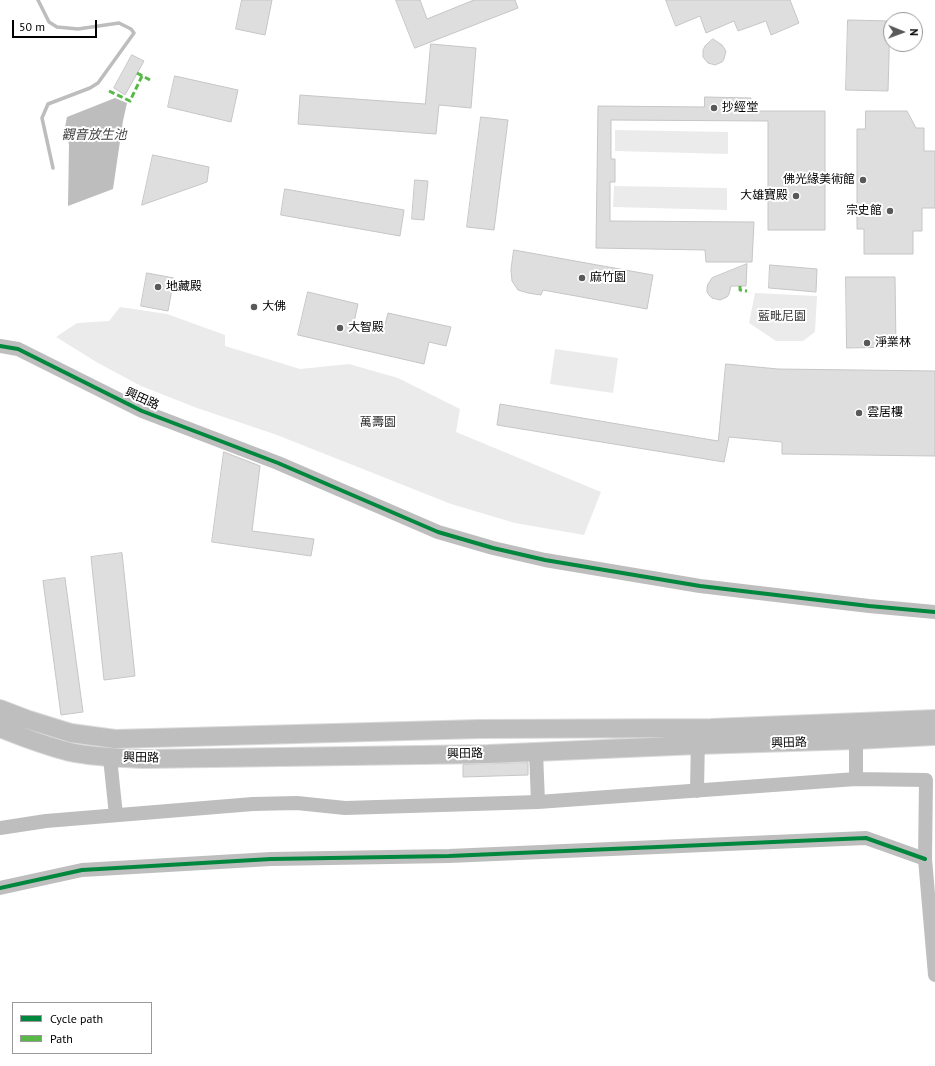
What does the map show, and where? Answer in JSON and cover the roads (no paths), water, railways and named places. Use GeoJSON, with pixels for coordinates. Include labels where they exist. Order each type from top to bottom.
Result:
{"type":"FeatureCollection","features":[{"type":"Feature","properties":{"kind":"main road","name":"興田路"},"geometry":{"type":"LineString","coordinates":[[0,709],[71,733],[115,739],[381,731],[559,728],[698,737],[856,740],[935,736]]}},
{"type":"Feature","properties":{"kind":"main road","name":"興田路"},"geometry":{"type":"LineString","coordinates":[[0,728],[25,738],[70,752],[110,758],[143,759],[488,754],[561,751],[698,737],[935,719]]}},
{"type":"Feature","properties":{"kind":"main road"},"geometry":{"type":"LineString","coordinates":[[559,728],[561,751]]}},
{"type":"Feature","properties":{"kind":"main road"},"geometry":{"type":"LineString","coordinates":[[381,731],[382,756]]}},
{"type":"Feature","properties":{"kind":"street","name":"興田路"},"geometry":{"type":"LineString","coordinates":[[0,346],[18,349],[142,411],[278,463],[438,532],[493,548],[545,560],[700,586],[869,606],[935,612]]}},
{"type":"Feature","properties":{"kind":"street"},"geometry":{"type":"LineString","coordinates":[[697,791],[698,737]]}},
{"type":"Feature","properties":{"kind":"street"},"geometry":{"type":"LineString","coordinates":[[856,740],[856,779]]}},
{"type":"Feature","properties":{"kind":"street"},"geometry":{"type":"LineString","coordinates":[[536,752],[538,802]]}},
{"type":"Feature","properties":{"kind":"street"},"geometry":{"type":"LineString","coordinates":[[110,758],[116,815]]}},
{"type":"Feature","properties":{"kind":"street"},"geometry":{"type":"LineString","coordinates":[[0,828],[46,821],[253,804],[297,803],[345,808],[538,802],[856,779],[926,780],[924,859],[935,975]]}},
{"type":"Feature","properties":{"kind":"street"},"geometry":{"type":"LineString","coordinates":[[0,888],[82,870],[263,859],[449,856],[866,838],[924,859]]}},
{"type":"Feature","properties":{"kind":"water","name":"觀音放生池"},"geometry":{"type":"Polygon","coordinates":[[[115,98],[127,103],[113,189],[68,206],[69,144],[64,132],[67,117],[115,98]]]}},
{"type":"Feature","properties":{"kind":"waterway"},"geometry":{"type":"LineString","coordinates":[[38,0],[49,22],[57,27],[78,29],[119,23],[131,29],[134,33],[98,83],[90,88],[48,104],[42,118],[53,168]]}},
{"type":"Feature","properties":{"kind":"place","name":"抄經堂"},"geometry":{"type":"Point","coordinates":[714,108]}},
{"type":"Feature","properties":{"kind":"place","name":"佛光緣美術館"},"geometry":{"type":"Point","coordinates":[863,180]}},
{"type":"Feature","properties":{"kind":"place","name":"大雄寶殿"},"geometry":{"type":"Point","coordinates":[796,196]}},
{"type":"Feature","properties":{"kind":"place","name":"宗史館"},"geometry":{"type":"Point","coordinates":[890,211]}},
{"type":"Feature","properties":{"kind":"place","name":"麻竹園"},"geometry":{"type":"Point","coordinates":[582,278]}},
{"type":"Feature","properties":{"kind":"place","name":"地藏殿"},"geometry":{"type":"Point","coordinates":[158,287]}},
{"type":"Feature","properties":{"kind":"place","name":"大佛"},"geometry":{"type":"Point","coordinates":[254,307]}},
{"type":"Feature","properties":{"kind":"place","name":"大智殿"},"geometry":{"type":"Point","coordinates":[340,328]}},
{"type":"Feature","properties":{"kind":"place","name":"淨業林"},"geometry":{"type":"Point","coordinates":[867,343]}},
{"type":"Feature","properties":{"kind":"place","name":"雲居樓"},"geometry":{"type":"Point","coordinates":[859,413]}},
{"type":"Feature","properties":{"kind":"park label","name":"藍毗尼園"},"geometry":{"type":"Point","coordinates":[782,317]}},
{"type":"Feature","properties":{"kind":"park label","name":"萬壽園"},"geometry":{"type":"Point","coordinates":[378,423]}}]}
